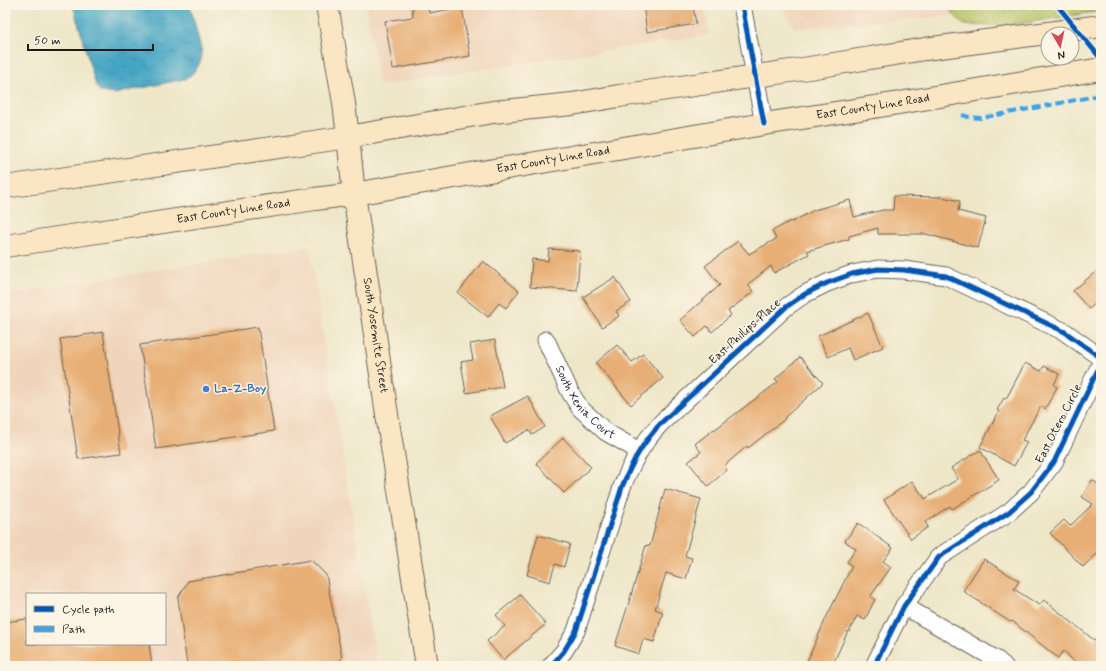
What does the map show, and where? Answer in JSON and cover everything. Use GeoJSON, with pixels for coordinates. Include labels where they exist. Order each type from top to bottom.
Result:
{"type":"FeatureCollection","features":[{"type":"Feature","properties":{"kind":"main road","name":"South Yosemite Street"},"geometry":{"type":"LineString","coordinates":[[328,5],[390,436],[427,666]]}},
{"type":"Feature","properties":{"kind":"main road"},"geometry":{"type":"LineString","coordinates":[[5,187],[348,137],[493,112],[572,104],[963,44],[1101,26]]}},
{"type":"Feature","properties":{"kind":"main road","name":"East County Line Road"},"geometry":{"type":"LineString","coordinates":[[5,246],[354,194],[764,124],[1101,69]]}},
{"type":"Feature","properties":{"kind":"street"},"geometry":{"type":"LineString","coordinates":[[742,5],[764,124]]}},
{"type":"Feature","properties":{"kind":"street","name":"East Phillips Place"},"geometry":{"type":"LineString","coordinates":[[551,666],[564,651],[576,631],[622,487],[631,464],[651,433],[786,307],[805,294],[827,283],[852,274],[878,270],[904,270],[946,276],[1065,332],[1101,358]]}},
{"type":"Feature","properties":{"kind":"street","name":"South Xenia Court"},"geometry":{"type":"LineString","coordinates":[[546,340],[570,392],[580,408],[606,432],[639,451]]}},
{"type":"Feature","properties":{"kind":"street","name":"East Otero Circle"},"geometry":{"type":"LineString","coordinates":[[874,666],[904,606],[939,557],[1009,512],[1031,492],[1054,462],[1101,363]]}},
{"type":"Feature","properties":{"kind":"street"},"geometry":{"type":"LineString","coordinates":[[904,606],[997,660],[1004,666]]}},
{"type":"Feature","properties":{"kind":"shaded area"},"geometry":{"type":"Polygon","coordinates":[[[366,5],[704,5],[709,35],[379,85],[366,5]]]}},
{"type":"Feature","properties":{"kind":"shaded area"},"geometry":{"type":"Polygon","coordinates":[[[781,5],[947,5],[955,16],[794,28],[781,5]]]}},
{"type":"Feature","properties":{"kind":"shaded area"},"geometry":{"type":"Polygon","coordinates":[[[309,246],[377,666],[5,666],[5,295],[309,246]]]}},
{"type":"Feature","properties":{"kind":"green space"},"geometry":{"type":"Polygon","coordinates":[[[947,5],[1101,5],[1101,11],[1006,26],[964,25],[947,5]]]}},
{"type":"Feature","properties":{"kind":"water"},"geometry":{"type":"Polygon","coordinates":[[[73,5],[190,5],[202,53],[202,57],[196,70],[188,78],[114,94],[101,92],[96,86],[73,5]]]}},
{"type":"Feature","properties":{"kind":"building"},"geometry":{"type":"Polygon","coordinates":[[[428,5],[429,13],[462,7],[470,56],[393,69],[385,21],[413,17],[412,8],[428,5]]]}},
{"type":"Feature","properties":{"kind":"building"},"geometry":{"type":"Polygon","coordinates":[[[643,5],[693,5],[696,24],[647,32],[643,5]]]}},
{"type":"Feature","properties":{"kind":"building"},"geometry":{"type":"Polygon","coordinates":[[[894,196],[942,197],[960,201],[958,211],[986,218],[978,248],[926,234],[878,234],[878,228],[849,236],[849,239],[807,251],[809,254],[774,273],[771,266],[748,284],[753,292],[728,311],[731,315],[712,332],[707,326],[695,337],[680,320],[720,285],[705,266],[738,241],[749,254],[776,239],[772,231],[814,210],[850,200],[854,217],[883,210],[893,210],[894,196]]]}},
{"type":"Feature","properties":{"kind":"building"},"geometry":{"type":"Polygon","coordinates":[[[549,249],[580,251],[577,291],[530,287],[532,259],[548,261],[549,249]]]}},
{"type":"Feature","properties":{"kind":"building"},"geometry":{"type":"Polygon","coordinates":[[[483,261],[519,291],[506,308],[499,303],[488,317],[458,293],[483,261]]]}},
{"type":"Feature","properties":{"kind":"building"},"geometry":{"type":"Polygon","coordinates":[[[1101,267],[1101,299],[1089,309],[1073,291],[1101,267]]]}},
{"type":"Feature","properties":{"kind":"building"},"geometry":{"type":"Polygon","coordinates":[[[615,277],[631,302],[616,311],[619,316],[602,327],[583,297],[615,277]]]}},
{"type":"Feature","properties":{"kind":"building"},"geometry":{"type":"Polygon","coordinates":[[[868,313],[883,347],[853,360],[848,348],[828,357],[818,336],[868,313]]]}},
{"type":"Feature","properties":{"kind":"building"},"geometry":{"type":"Polygon","coordinates":[[[258,327],[274,431],[156,449],[140,345],[258,327]]]}},
{"type":"Feature","properties":{"kind":"building"},"geometry":{"type":"Polygon","coordinates":[[[103,332],[121,453],[78,459],[60,339],[103,332]]]}},
{"type":"Feature","properties":{"kind":"building"},"geometry":{"type":"Polygon","coordinates":[[[495,340],[503,387],[466,393],[461,362],[473,360],[470,344],[495,340]]]}},
{"type":"Feature","properties":{"kind":"building"},"geometry":{"type":"Polygon","coordinates":[[[617,345],[632,362],[643,354],[663,378],[631,405],[596,363],[617,345]]]}},
{"type":"Feature","properties":{"kind":"building"},"geometry":{"type":"Polygon","coordinates":[[[800,357],[823,383],[784,418],[785,419],[748,448],[747,446],[724,466],[727,470],[708,486],[688,462],[701,452],[695,444],[778,382],[775,379],[800,357]]]}},
{"type":"Feature","properties":{"kind":"building"},"geometry":{"type":"Polygon","coordinates":[[[1025,363],[1041,371],[1044,366],[1059,374],[1054,385],[1057,387],[1045,409],[1041,406],[1022,440],[1027,442],[1014,466],[980,447],[999,411],[997,410],[1004,398],[1006,399],[1025,363]]]}},
{"type":"Feature","properties":{"kind":"building"},"geometry":{"type":"Polygon","coordinates":[[[528,396],[545,427],[532,435],[529,430],[505,443],[490,416],[528,396]]]}},
{"type":"Feature","properties":{"kind":"building"},"geometry":{"type":"Polygon","coordinates":[[[563,438],[591,467],[564,493],[536,463],[563,438]]]}},
{"type":"Feature","properties":{"kind":"building"},"geometry":{"type":"Polygon","coordinates":[[[980,450],[999,480],[952,509],[950,506],[925,522],[928,527],[911,539],[884,500],[912,481],[925,499],[958,479],[951,468],[980,450]]]}},
{"type":"Feature","properties":{"kind":"building"},"geometry":{"type":"Polygon","coordinates":[[[1092,480],[1101,486],[1101,550],[1083,567],[1050,533],[1064,520],[1070,526],[1093,504],[1082,497],[1092,480]]]}},
{"type":"Feature","properties":{"kind":"building"},"geometry":{"type":"Polygon","coordinates":[[[665,489],[701,499],[685,556],[692,558],[686,579],[666,573],[655,609],[663,612],[654,642],[643,639],[639,654],[615,646],[646,545],[650,546],[665,489]]]}},
{"type":"Feature","properties":{"kind":"building"},"geometry":{"type":"Polygon","coordinates":[[[858,523],[893,548],[883,561],[891,567],[870,597],[875,599],[865,620],[857,616],[849,632],[848,631],[832,666],[805,666],[826,618],[852,566],[847,562],[856,549],[845,541],[858,523]]]}},
{"type":"Feature","properties":{"kind":"building"},"geometry":{"type":"Polygon","coordinates":[[[538,535],[570,544],[564,567],[555,564],[550,582],[527,575],[538,535]]]}},
{"type":"Feature","properties":{"kind":"building"},"geometry":{"type":"Polygon","coordinates":[[[984,559],[1019,581],[1014,589],[1039,605],[1044,600],[1094,640],[1101,634],[1101,666],[1078,666],[1064,651],[1058,658],[1012,621],[1010,622],[963,591],[984,559]]]}},
{"type":"Feature","properties":{"kind":"building"},"geometry":{"type":"Polygon","coordinates":[[[311,560],[326,575],[342,658],[333,666],[187,666],[178,598],[188,581],[311,560]]]}},
{"type":"Feature","properties":{"kind":"building"},"geometry":{"type":"Polygon","coordinates":[[[520,595],[546,624],[503,660],[487,641],[505,626],[496,615],[520,595]]]}},
{"type":"Feature","properties":{"kind":"building"},"geometry":{"type":"Polygon","coordinates":[[[26,619],[26,645],[149,645],[152,666],[5,666],[5,622],[26,619]]]}},
{"type":"Feature","properties":{"kind":"marked path"},"geometry":{"type":"LineString","coordinates":[[962,115],[981,118],[1101,95]]}},
{"type":"Feature","properties":{"kind":"cycle path"},"geometry":{"type":"LineString","coordinates":[[742,5],[764,124]]}},
{"type":"Feature","properties":{"kind":"cycle path"},"geometry":{"type":"LineString","coordinates":[[1057,5],[1101,59]]}},
{"type":"Feature","properties":{"kind":"cycle path"},"geometry":{"type":"LineString","coordinates":[[551,666],[564,651],[576,631],[622,487],[634,461],[644,445],[662,422],[786,307],[805,294],[827,283],[852,274],[878,269],[904,270],[946,276],[1065,332],[1101,358]]}},
{"type":"Feature","properties":{"kind":"cycle path"},"geometry":{"type":"LineString","coordinates":[[874,666],[904,606],[939,557],[1009,512],[1031,492],[1054,462],[1101,363]]}},
{"type":"Feature","properties":{"kind":"place","name":"La-Z-Boy"},"geometry":{"type":"Point","coordinates":[206,389]}}]}
